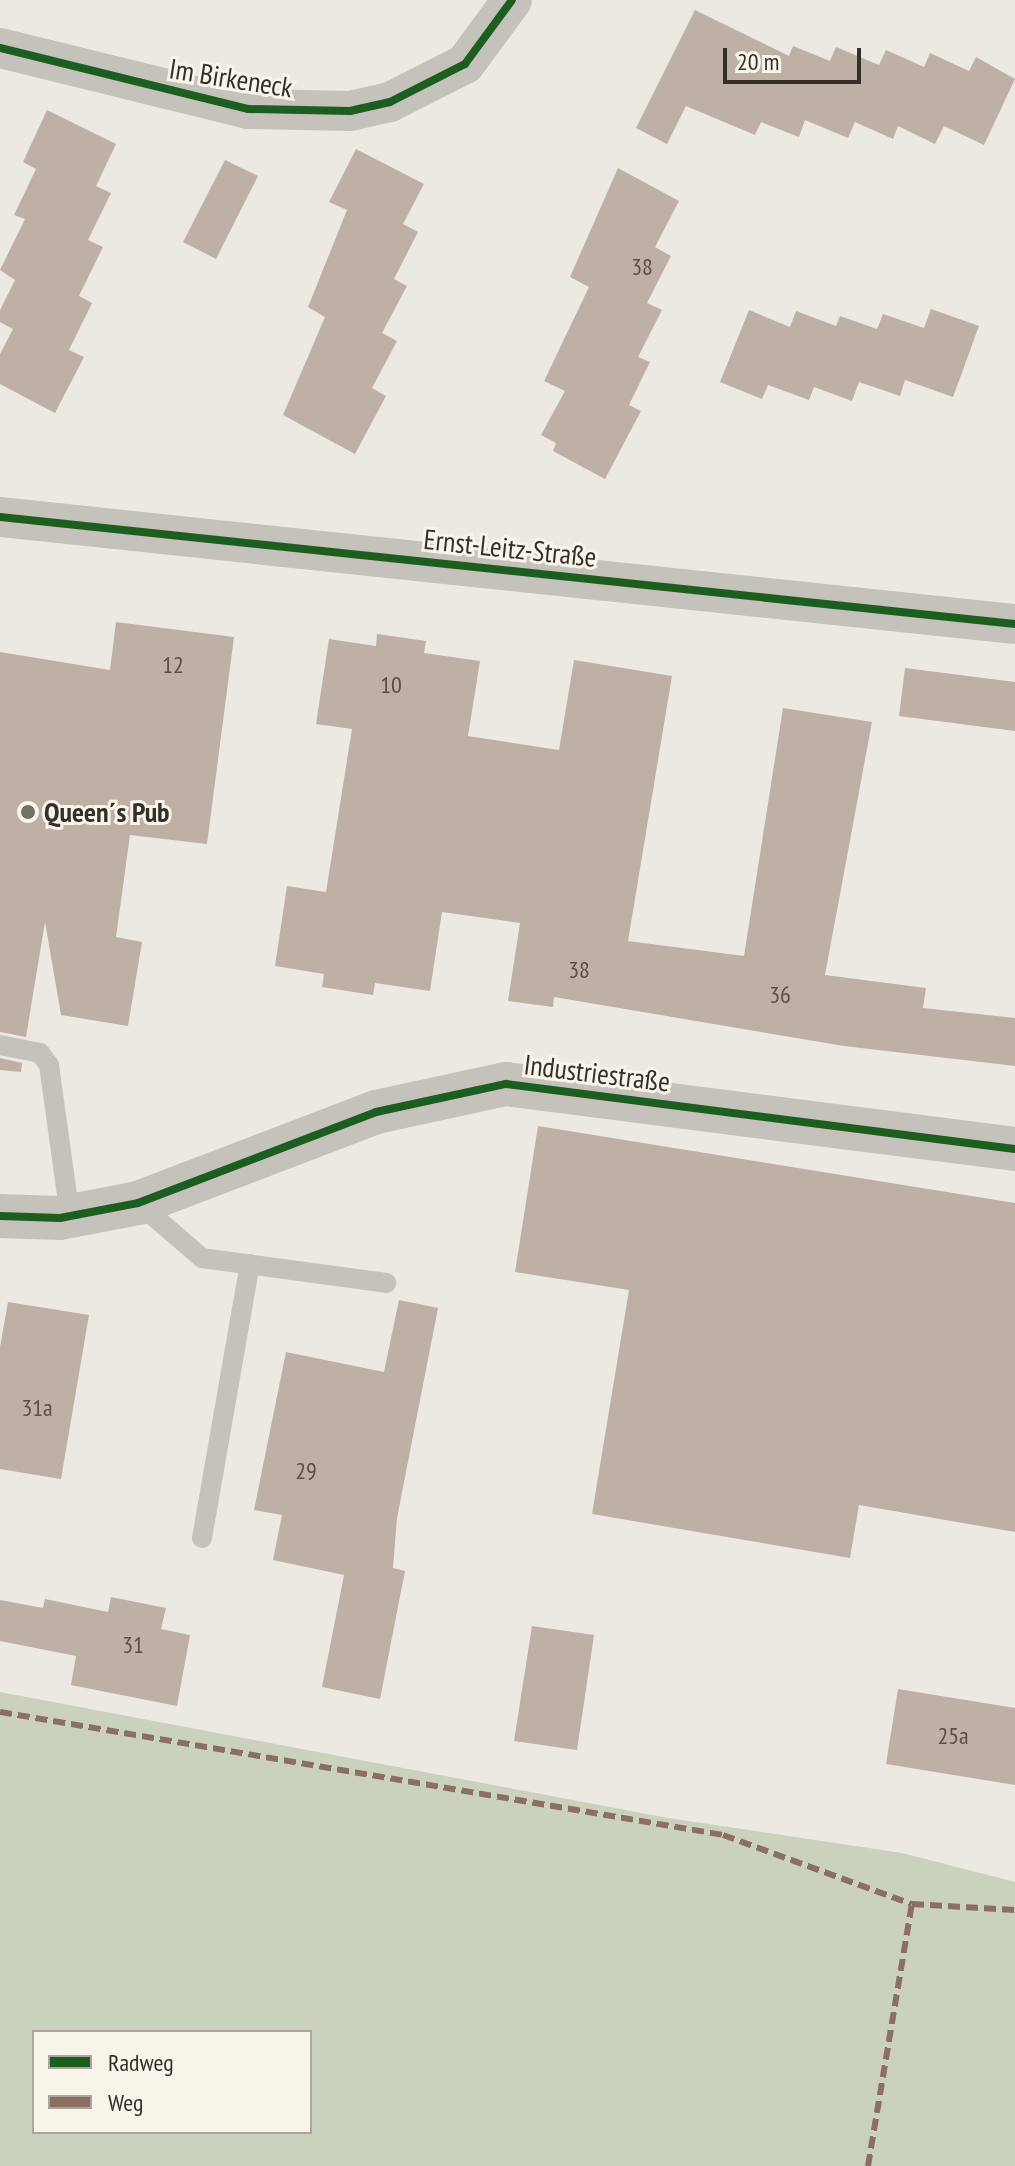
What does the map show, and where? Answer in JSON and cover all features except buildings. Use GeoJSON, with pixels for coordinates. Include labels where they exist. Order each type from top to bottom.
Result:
{"type":"FeatureCollection","features":[{"type":"Feature","properties":{"kind":"street","name":"Im Birkeneck"},"geometry":{"type":"LineString","coordinates":[[0,48],[248,109],[350,111],[390,102],[465,64],[512,0]]}},
{"type":"Feature","properties":{"kind":"street","name":"Ernst-Leitz-Straße"},"geometry":{"type":"LineString","coordinates":[[0,517],[1015,624]]}},
{"type":"Feature","properties":{"kind":"street","name":"Industriestraße"},"geometry":{"type":"LineString","coordinates":[[0,1216],[70,1217],[138,1203],[390,1107],[506,1084],[1015,1149]]}},
{"type":"Feature","properties":{"kind":"lane"},"geometry":{"type":"LineString","coordinates":[[0,1045],[40,1053],[49,1065],[70,1217]]}},
{"type":"Feature","properties":{"kind":"lane"},"geometry":{"type":"LineString","coordinates":[[138,1203],[202,1258],[386,1283]]}},
{"type":"Feature","properties":{"kind":"lane"},"geometry":{"type":"LineString","coordinates":[[202,1538],[250,1264]]}},
{"type":"Feature","properties":{"kind":"green space"},"geometry":{"type":"Polygon","coordinates":[[[0,1692],[668,1818],[902,1853],[1015,1882],[1015,2166],[0,2166],[0,1692]]]}},
{"type":"Feature","properties":{"kind":"marked path"},"geometry":{"type":"LineString","coordinates":[[0,1712],[723,1835],[912,1904],[1015,1910]]}},
{"type":"Feature","properties":{"kind":"marked path"},"geometry":{"type":"LineString","coordinates":[[868,2166],[912,1904]]}},
{"type":"Feature","properties":{"kind":"cycle path"},"geometry":{"type":"LineString","coordinates":[[0,48],[248,109],[350,111],[390,102],[465,64],[512,0]]}},
{"type":"Feature","properties":{"kind":"cycle path"},"geometry":{"type":"LineString","coordinates":[[0,517],[1015,624]]}},
{"type":"Feature","properties":{"kind":"cycle path"},"geometry":{"type":"LineString","coordinates":[[0,1216],[60,1218],[138,1203],[376,1112],[506,1084],[1015,1149]]}},
{"type":"Feature","properties":{"kind":"place","name":"Queen´s Pub"},"geometry":{"type":"Point","coordinates":[28,812]}}]}
